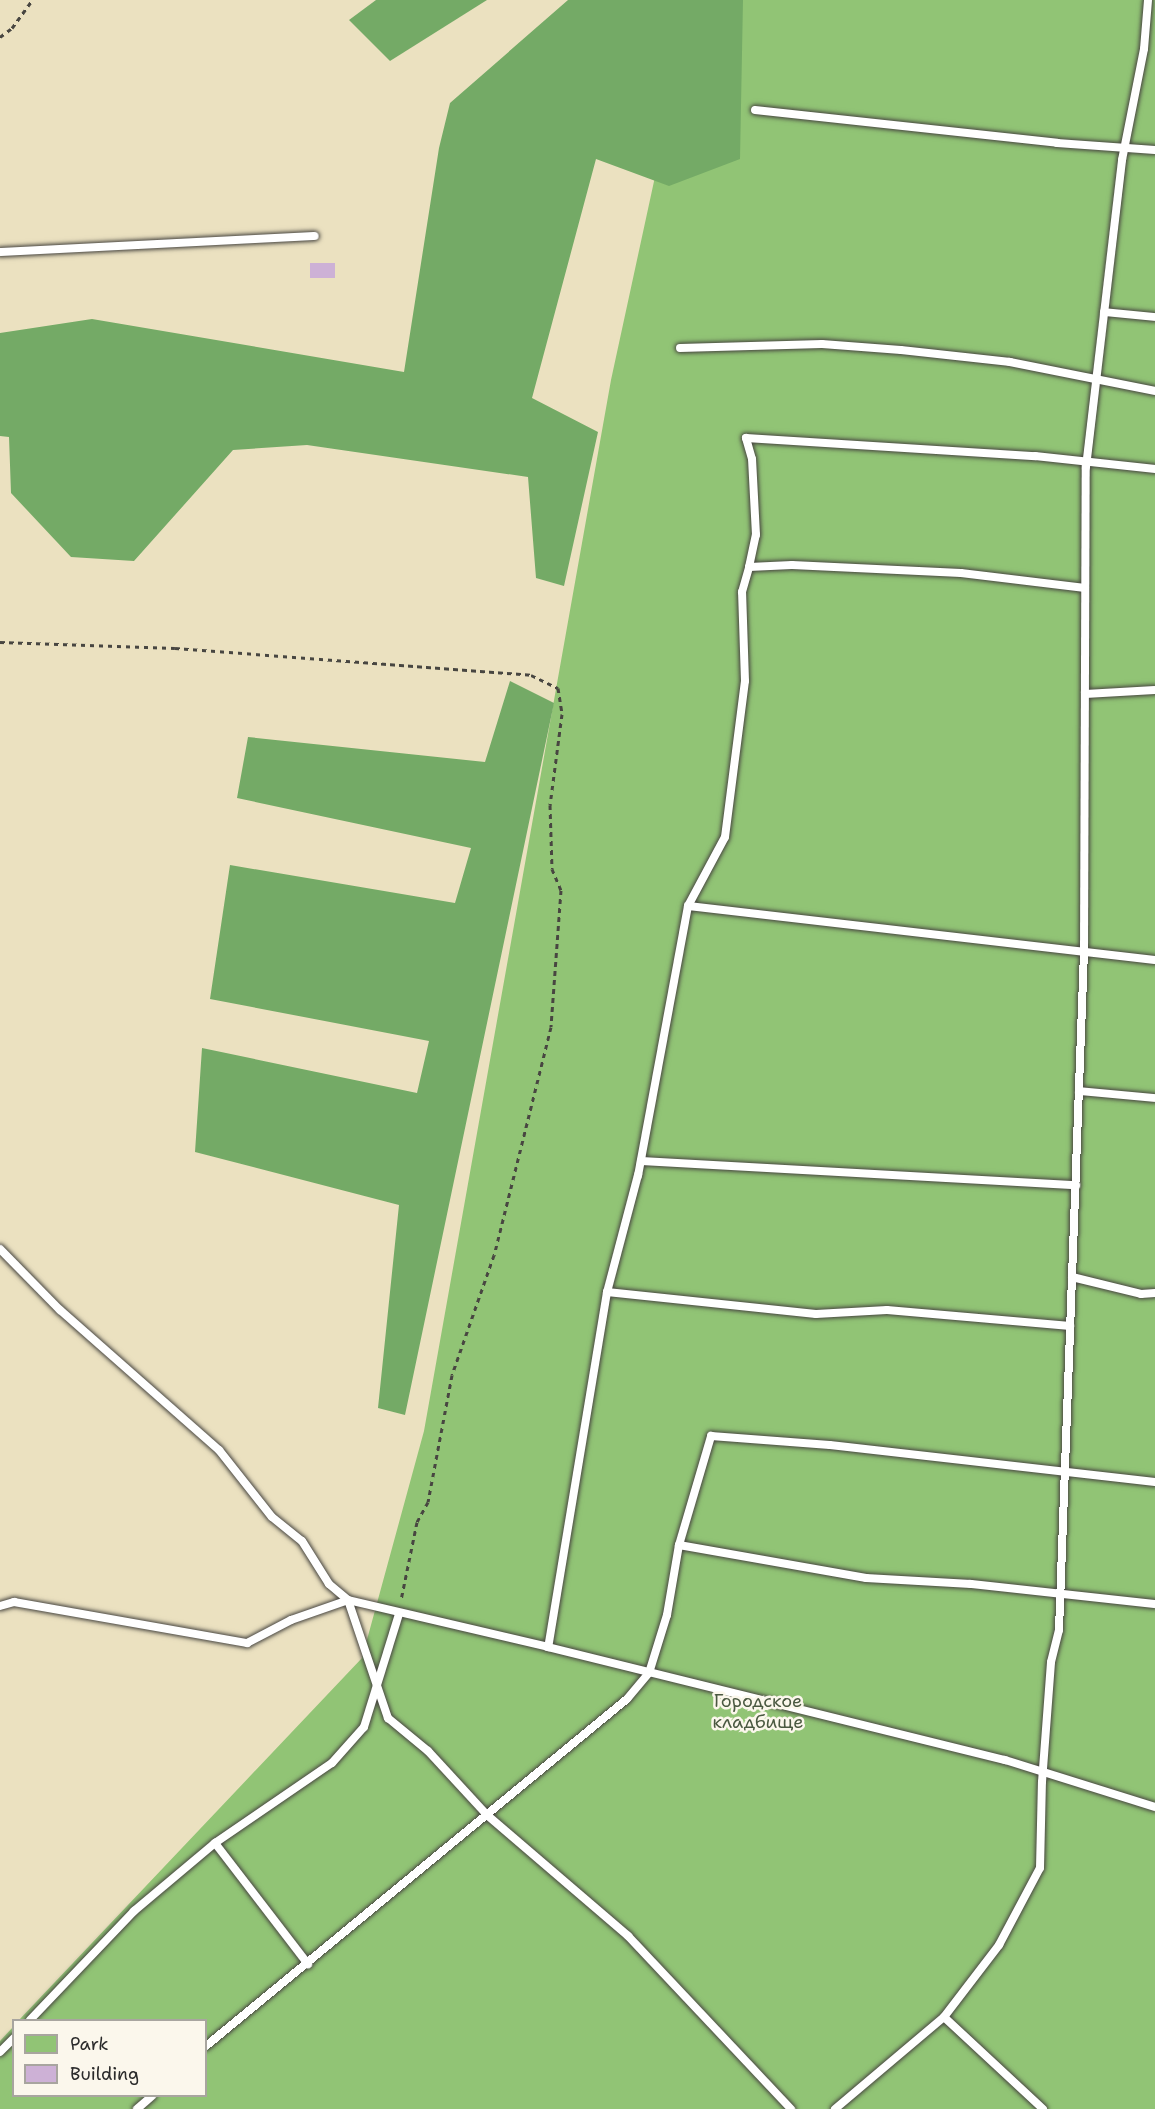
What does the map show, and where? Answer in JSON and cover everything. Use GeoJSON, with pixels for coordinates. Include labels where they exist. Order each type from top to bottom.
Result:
{"type":"FeatureCollection","features":[{"type":"Feature","properties":{"kind":"lane"},"geometry":{"type":"LineString","coordinates":[[835,2109],[944,2017],[999,1945],[1040,1868],[1043,1771],[1060,1594],[1084,952],[1086,462],[1125,148],[1144,49],[1148,0]]}},
{"type":"Feature","properties":{"kind":"lane"},"geometry":{"type":"LineString","coordinates":[[755,110],[1155,150]]}},
{"type":"Feature","properties":{"kind":"lane"},"geometry":{"type":"LineString","coordinates":[[0,252],[315,236]]}},
{"type":"Feature","properties":{"kind":"lane"},"geometry":{"type":"LineString","coordinates":[[1104,312],[1155,317]]}},
{"type":"Feature","properties":{"kind":"lane"},"geometry":{"type":"LineString","coordinates":[[680,348],[822,344],[878,348],[1010,362],[1155,391]]}},
{"type":"Feature","properties":{"kind":"lane"},"geometry":{"type":"LineString","coordinates":[[548,1647],[607,1292],[641,1161],[688,906],[725,837],[745,681],[742,592],[756,535],[752,459],[746,438],[1155,469]]}},
{"type":"Feature","properties":{"kind":"lane"},"geometry":{"type":"LineString","coordinates":[[749,567],[792,565],[961,573],[1085,588]]}},
{"type":"Feature","properties":{"kind":"lane"},"geometry":{"type":"LineString","coordinates":[[1085,694],[1155,690]]}},
{"type":"Feature","properties":{"kind":"lane"},"geometry":{"type":"LineString","coordinates":[[688,906],[1155,960]]}},
{"type":"Feature","properties":{"kind":"lane"},"geometry":{"type":"LineString","coordinates":[[1079,1090],[1155,1098]]}},
{"type":"Feature","properties":{"kind":"lane"},"geometry":{"type":"LineString","coordinates":[[641,1161],[1076,1185]]}},
{"type":"Feature","properties":{"kind":"lane"},"geometry":{"type":"LineString","coordinates":[[0,1249],[60,1310],[219,1450],[272,1517],[302,1541],[329,1584],[348,1600],[399,1614],[548,1647],[1043,1771],[1155,1807]]}},
{"type":"Feature","properties":{"kind":"lane"},"geometry":{"type":"LineString","coordinates":[[1072,1277],[1141,1294],[1155,1293]]}},
{"type":"Feature","properties":{"kind":"lane"},"geometry":{"type":"LineString","coordinates":[[607,1292],[816,1314],[887,1310],[1070,1326]]}},
{"type":"Feature","properties":{"kind":"lane"},"geometry":{"type":"LineString","coordinates":[[207,2045],[627,1699],[649,1673],[667,1615],[679,1545],[711,1436],[830,1445],[1065,1474],[1155,1482]]}},
{"type":"Feature","properties":{"kind":"lane"},"geometry":{"type":"LineString","coordinates":[[679,1545],[866,1578],[1155,1604]]}},
{"type":"Feature","properties":{"kind":"lane"},"geometry":{"type":"LineString","coordinates":[[0,1606],[14,1602],[247,1643],[291,1620],[348,1600]]}},
{"type":"Feature","properties":{"kind":"lane"},"geometry":{"type":"LineString","coordinates":[[348,1600],[388,1718],[428,1752],[487,1815],[628,1936],[791,2109]]}},
{"type":"Feature","properties":{"kind":"lane"},"geometry":{"type":"LineString","coordinates":[[31,2019],[134,1911],[215,1843],[332,1763],[364,1727],[399,1614]]}},
{"type":"Feature","properties":{"kind":"lane"},"geometry":{"type":"LineString","coordinates":[[215,1843],[308,1964]]}},
{"type":"Feature","properties":{"kind":"lane"},"geometry":{"type":"LineString","coordinates":[[944,2017],[1043,2109]]}},
{"type":"Feature","properties":{"kind":"lane"},"geometry":{"type":"LineString","coordinates":[[0,2052],[12,2040]]}},
{"type":"Feature","properties":{"kind":"lane"},"geometry":{"type":"LineString","coordinates":[[137,2109],[151,2097]]}},
{"type":"Feature","properties":{"kind":"path"},"geometry":{"type":"LineString","coordinates":[[0,37],[12,28],[32,0]]}},
{"type":"Feature","properties":{"kind":"path"},"geometry":{"type":"LineString","coordinates":[[0,642],[175,648],[531,675],[558,688],[562,714],[550,805],[552,868],[561,890],[551,1027],[494,1255],[452,1375],[428,1502],[417,1522],[407,1561],[399,1614]]}},
{"type":"Feature","properties":{"kind":"green space"},"geometry":{"type":"Polygon","coordinates":[[[376,0],[487,0],[390,61],[349,20],[376,0]]]}},
{"type":"Feature","properties":{"kind":"green space"},"geometry":{"type":"Polygon","coordinates":[[[568,0],[743,0],[740,159],[669,186],[596,159],[532,398],[598,432],[564,586],[536,578],[528,477],[307,445],[233,450],[134,561],[71,557],[11,493],[9,437],[0,436],[0,333],[92,319],[404,372],[439,148],[450,103],[568,0]]]}},
{"type":"Feature","properties":{"kind":"green space","name":"Городское кладбище"},"geometry":{"type":"Polygon","coordinates":[[[675,0],[1155,0],[1155,2109],[0,2109],[0,2041],[12,2028],[12,2097],[207,2097],[207,2019],[20,2019],[362,1658],[424,1431],[611,380],[661,149],[675,0]]]}},
{"type":"Feature","properties":{"kind":"green space"},"geometry":{"type":"Polygon","coordinates":[[[510,681],[554,703],[405,1415],[378,1408],[399,1205],[195,1152],[202,1048],[417,1093],[429,1041],[210,999],[230,865],[455,903],[471,848],[237,798],[248,737],[485,762],[510,681]]]}},
{"type":"Feature","properties":{"kind":"building"},"geometry":{"type":"Polygon","coordinates":[[[310,263],[335,263],[335,278],[310,278],[310,263]]]}}]}
